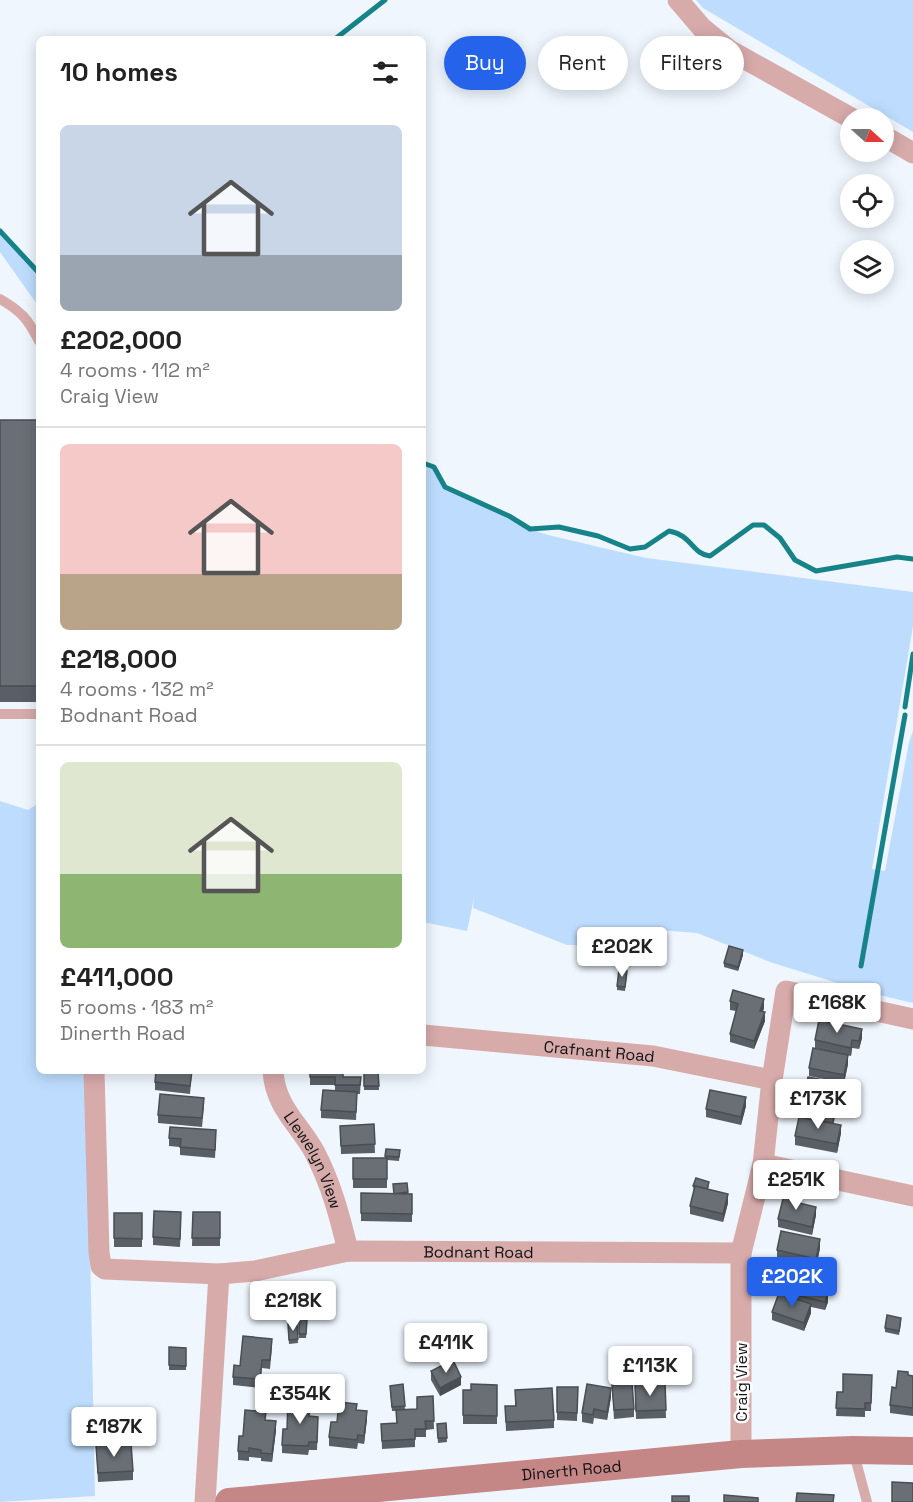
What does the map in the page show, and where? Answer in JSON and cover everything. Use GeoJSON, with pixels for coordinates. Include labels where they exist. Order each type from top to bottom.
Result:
{"type":"FeatureCollection","features":[{"type":"Feature","properties":{"kind":"street"},"geometry":{"type":"LineString","coordinates":[[678,0],[702,28],[729,50],[840,112]]}},
{"type":"Feature","properties":{"kind":"street"},"geometry":{"type":"LineString","coordinates":[[894,142],[913,153]]}},
{"type":"Feature","properties":{"kind":"street","name":"Craig View"},"geometry":{"type":"LineString","coordinates":[[741,1454],[741,1253],[763,1164],[772,1080],[786,990],[913,1019]]}},
{"type":"Feature","properties":{"kind":"street","name":"Crafnant Road"},"geometry":{"type":"LineString","coordinates":[[426,1035],[653,1056],[772,1080]]}},
{"type":"Feature","properties":{"kind":"street","name":"Bodnant Road"},"geometry":{"type":"LineString","coordinates":[[93,1074],[99,1252],[101,1266],[105,1269],[219,1274],[255,1271],[348,1251],[741,1253]]}},
{"type":"Feature","properties":{"kind":"street","name":"Llewelyn View"},"geometry":{"type":"LineString","coordinates":[[273,1074],[273,1085],[282,1106],[313,1149],[326,1176],[338,1209],[348,1251]]}},
{"type":"Feature","properties":{"kind":"street"},"geometry":{"type":"LineString","coordinates":[[763,1164],[913,1196]]}},
{"type":"Feature","properties":{"kind":"street"},"geometry":{"type":"LineString","coordinates":[[205,1502],[219,1274]]}},
{"type":"Feature","properties":{"kind":"street","name":"Dinerth Road"},"geometry":{"type":"LineString","coordinates":[[229,1502],[741,1454],[853,1450],[913,1451]]}},
{"type":"Feature","properties":{"kind":"lane"},"geometry":{"type":"LineString","coordinates":[[0,299],[19,309],[36,335]]}},
{"type":"Feature","properties":{"kind":"lane"},"geometry":{"type":"LineString","coordinates":[[0,714],[36,714]]}},
{"type":"Feature","properties":{"kind":"lane"},"geometry":{"type":"LineString","coordinates":[[853,1450],[867,1502]]}},
{"type":"Feature","properties":{"kind":"shaded area"},"geometry":{"type":"Polygon","coordinates":[[[696,0],[913,0],[913,132],[894,121],[894,108],[872,108],[703,8],[696,0]]]}},
{"type":"Feature","properties":{"kind":"shaded area"},"geometry":{"type":"Polygon","coordinates":[[[0,231],[36,270],[36,303],[0,252],[0,231]]]}},
{"type":"Feature","properties":{"kind":"shaded area"},"geometry":{"type":"Polygon","coordinates":[[[426,464],[434,467],[445,487],[530,529],[548,535],[646,558],[913,592],[913,626],[872,869],[885,871],[913,731],[913,1003],[863,991],[770,962],[697,933],[619,927],[606,945],[567,945],[473,908],[474,898],[467,931],[426,923],[426,464]]]}},
{"type":"Feature","properties":{"kind":"shaded area"},"geometry":{"type":"Polygon","coordinates":[[[0,801],[28,810],[36,805],[36,1074],[90,1074],[89,1197],[95,1496],[0,1502],[0,801]]]}},
{"type":"Feature","properties":{"kind":"building"},"geometry":{"type":"Polygon","coordinates":[[[0,420],[36,420],[36,686],[0,686],[0,420]]]}},
{"type":"Feature","properties":{"kind":"building"},"geometry":{"type":"Polygon","coordinates":[[[729,946],[743,950],[738,967],[724,963],[729,946]]]}},
{"type":"Feature","properties":{"kind":"building"},"geometry":{"type":"Polygon","coordinates":[[[619,970],[627,971],[625,987],[617,986],[619,970]]]}},
{"type":"Feature","properties":{"kind":"building"},"geometry":{"type":"Polygon","coordinates":[[[733,990],[764,999],[760,1011],[765,1012],[754,1041],[730,1034],[738,1004],[730,1001],[733,990]]]}},
{"type":"Feature","properties":{"kind":"building"},"geometry":{"type":"Polygon","coordinates":[[[819,1020],[862,1029],[859,1041],[852,1040],[851,1048],[815,1040],[819,1020]]]}},
{"type":"Feature","properties":{"kind":"building"},"geometry":{"type":"Polygon","coordinates":[[[813,1048],[848,1055],[844,1075],[809,1068],[813,1048]]]}},
{"type":"Feature","properties":{"kind":"building"},"geometry":{"type":"Polygon","coordinates":[[[156,1074],[192,1074],[190,1086],[155,1082],[156,1074]]]}},
{"type":"Feature","properties":{"kind":"building"},"geometry":{"type":"Polygon","coordinates":[[[310,1074],[343,1074],[343,1077],[361,1077],[360,1085],[335,1085],[335,1077],[310,1077],[310,1074]]]}},
{"type":"Feature","properties":{"kind":"building"},"geometry":{"type":"Polygon","coordinates":[[[364,1074],[378,1074],[379,1086],[364,1086],[364,1074]]]}},
{"type":"Feature","properties":{"kind":"building"},"geometry":{"type":"Polygon","coordinates":[[[808,1077],[850,1085],[847,1104],[804,1096],[808,1077]]]}},
{"type":"Feature","properties":{"kind":"building"},"geometry":{"type":"Polygon","coordinates":[[[323,1090],[357,1092],[356,1112],[321,1110],[323,1090]]]}},
{"type":"Feature","properties":{"kind":"building"},"geometry":{"type":"Polygon","coordinates":[[[710,1090],[746,1097],[741,1117],[706,1109],[710,1090]]]}},
{"type":"Feature","properties":{"kind":"building"},"geometry":{"type":"Polygon","coordinates":[[[160,1094],[204,1098],[202,1118],[158,1115],[160,1094]]]}},
{"type":"Feature","properties":{"kind":"building"},"geometry":{"type":"Polygon","coordinates":[[[823,1116],[834,1118],[833,1123],[821,1121],[823,1116]]]}},
{"type":"Feature","properties":{"kind":"building"},"geometry":{"type":"Polygon","coordinates":[[[799,1117],[841,1125],[837,1144],[795,1136],[799,1117]]]}},
{"type":"Feature","properties":{"kind":"building"},"geometry":{"type":"Polygon","coordinates":[[[374,1124],[375,1144],[341,1146],[340,1126],[374,1124]]]}},
{"type":"Feature","properties":{"kind":"building"},"geometry":{"type":"Polygon","coordinates":[[[170,1127],[216,1130],[215,1150],[180,1147],[181,1139],[169,1138],[170,1127]]]}},
{"type":"Feature","properties":{"kind":"building"},"geometry":{"type":"Polygon","coordinates":[[[386,1149],[400,1150],[399,1157],[385,1156],[386,1149]]]}},
{"type":"Feature","properties":{"kind":"building"},"geometry":{"type":"Polygon","coordinates":[[[353,1158],[387,1158],[387,1179],[353,1179],[353,1158]]]}},
{"type":"Feature","properties":{"kind":"building"},"geometry":{"type":"Polygon","coordinates":[[[696,1178],[709,1182],[707,1189],[693,1186],[696,1178]]]}},
{"type":"Feature","properties":{"kind":"building"},"geometry":{"type":"Polygon","coordinates":[[[407,1183],[408,1192],[394,1194],[393,1184],[407,1183]]]}},
{"type":"Feature","properties":{"kind":"building"},"geometry":{"type":"Polygon","coordinates":[[[695,1186],[728,1194],[723,1214],[690,1206],[695,1186]]]}},
{"type":"Feature","properties":{"kind":"building"},"geometry":{"type":"Polygon","coordinates":[[[785,1191],[797,1194],[795,1202],[816,1207],[812,1227],[778,1219],[785,1191]]]}},
{"type":"Feature","properties":{"kind":"building"},"geometry":{"type":"Polygon","coordinates":[[[361,1193],[412,1194],[412,1214],[361,1213],[361,1193]]]}},
{"type":"Feature","properties":{"kind":"building"},"geometry":{"type":"Polygon","coordinates":[[[154,1211],[181,1212],[180,1239],[153,1237],[154,1211]]]}},
{"type":"Feature","properties":{"kind":"building"},"geometry":{"type":"Polygon","coordinates":[[[193,1212],[220,1212],[220,1238],[192,1238],[193,1212]]]}},
{"type":"Feature","properties":{"kind":"building"},"geometry":{"type":"Polygon","coordinates":[[[114,1213],[142,1213],[142,1239],[114,1238],[114,1213]]]}},
{"type":"Feature","properties":{"kind":"building"},"geometry":{"type":"Polygon","coordinates":[[[781,1231],[820,1239],[816,1259],[777,1250],[781,1231]]]}},
{"type":"Feature","properties":{"kind":"building"},"geometry":{"type":"Polygon","coordinates":[[[780,1262],[813,1270],[811,1278],[826,1282],[823,1292],[828,1293],[825,1302],[780,1291],[782,1284],[775,1282],[780,1262]]]}},
{"type":"Feature","properties":{"kind":"building"},"geometry":{"type":"Polygon","coordinates":[[[779,1293],[811,1304],[804,1323],[772,1312],[779,1293]]]}},
{"type":"Feature","properties":{"kind":"building"},"geometry":{"type":"Polygon","coordinates":[[[887,1315],[901,1318],[899,1331],[885,1328],[887,1315]]]}},
{"type":"Feature","properties":{"kind":"building"},"geometry":{"type":"Polygon","coordinates":[[[299,1319],[307,1320],[306,1334],[299,1334],[299,1319]]]}},
{"type":"Feature","properties":{"kind":"building"},"geometry":{"type":"Polygon","coordinates":[[[288,1324],[297,1324],[298,1339],[289,1340],[288,1324]]]}},
{"type":"Feature","properties":{"kind":"building"},"geometry":{"type":"Polygon","coordinates":[[[243,1336],[272,1339],[270,1360],[262,1360],[260,1379],[233,1377],[234,1365],[240,1366],[243,1336]]]}},
{"type":"Feature","properties":{"kind":"building"},"geometry":{"type":"Polygon","coordinates":[[[169,1347],[186,1348],[186,1366],[169,1365],[169,1347]]]}},
{"type":"Feature","properties":{"kind":"building"},"geometry":{"type":"Polygon","coordinates":[[[453,1360],[461,1377],[440,1388],[431,1371],[453,1360]]]}},
{"type":"Feature","properties":{"kind":"building"},"geometry":{"type":"Polygon","coordinates":[[[898,1371],[908,1372],[908,1375],[913,1376],[913,1408],[890,1405],[892,1387],[896,1388],[898,1371]]]}},
{"type":"Feature","properties":{"kind":"building"},"geometry":{"type":"Polygon","coordinates":[[[843,1374],[872,1375],[871,1403],[865,1403],[865,1409],[836,1408],[837,1392],[843,1392],[843,1374]]]}},
{"type":"Feature","properties":{"kind":"building"},"geometry":{"type":"Polygon","coordinates":[[[632,1383],[634,1409],[614,1410],[612,1385],[632,1383]]]}},
{"type":"Feature","properties":{"kind":"building"},"geometry":{"type":"Polygon","coordinates":[[[665,1383],[666,1410],[636,1411],[635,1384],[665,1383]]]}},
{"type":"Feature","properties":{"kind":"building"},"geometry":{"type":"Polygon","coordinates":[[[403,1384],[405,1406],[392,1407],[390,1386],[403,1384]]]}},
{"type":"Feature","properties":{"kind":"building"},"geometry":{"type":"Polygon","coordinates":[[[471,1384],[497,1385],[497,1416],[463,1415],[463,1390],[471,1390],[471,1384]]]}},
{"type":"Feature","properties":{"kind":"building"},"geometry":{"type":"Polygon","coordinates":[[[587,1384],[611,1388],[607,1412],[594,1409],[593,1415],[582,1413],[587,1384]]]}},
{"type":"Feature","properties":{"kind":"building"},"geometry":{"type":"Polygon","coordinates":[[[557,1387],[578,1387],[577,1413],[557,1412],[557,1387]]]}},
{"type":"Feature","properties":{"kind":"building"},"geometry":{"type":"Polygon","coordinates":[[[552,1388],[554,1420],[506,1422],[505,1406],[516,1406],[515,1390],[552,1388]]]}},
{"type":"Feature","properties":{"kind":"building"},"geometry":{"type":"Polygon","coordinates":[[[433,1396],[434,1421],[425,1421],[426,1429],[415,1429],[415,1439],[382,1441],[381,1424],[397,1423],[396,1410],[417,1409],[417,1397],[433,1396]]]}},
{"type":"Feature","properties":{"kind":"building"},"geometry":{"type":"Polygon","coordinates":[[[288,1401],[310,1402],[309,1416],[318,1417],[317,1442],[309,1442],[308,1446],[282,1445],[283,1429],[287,1429],[288,1401]]]}},
{"type":"Feature","properties":{"kind":"building"},"geometry":{"type":"Polygon","coordinates":[[[339,1402],[357,1404],[356,1410],[367,1411],[364,1436],[358,1435],[357,1440],[329,1437],[331,1422],[337,1422],[339,1402]]]}},
{"type":"Feature","properties":{"kind":"building"},"geometry":{"type":"Polygon","coordinates":[[[245,1410],[266,1412],[265,1420],[276,1421],[272,1454],[261,1453],[261,1450],[249,1448],[249,1452],[238,1451],[239,1436],[243,1436],[245,1410]]]}},
{"type":"Feature","properties":{"kind":"building"},"geometry":{"type":"Polygon","coordinates":[[[446,1423],[447,1438],[438,1438],[437,1424],[446,1423]]]}},
{"type":"Feature","properties":{"kind":"building"},"geometry":{"type":"Polygon","coordinates":[[[131,1443],[133,1471],[98,1473],[96,1445],[131,1443]]]}},
{"type":"Feature","properties":{"kind":"building"},"geometry":{"type":"Polygon","coordinates":[[[892,1482],[913,1483],[913,1502],[892,1502],[892,1482]]]}},
{"type":"Feature","properties":{"kind":"building"},"geometry":{"type":"Polygon","coordinates":[[[797,1493],[834,1495],[833,1502],[796,1502],[797,1493]]]}},
{"type":"Feature","properties":{"kind":"building"},"geometry":{"type":"Polygon","coordinates":[[[724,1495],[758,1498],[758,1502],[724,1502],[724,1495]]]}},
{"type":"Feature","properties":{"kind":"building"},"geometry":{"type":"Polygon","coordinates":[[[672,1496],[689,1496],[689,1502],[672,1502],[672,1496]]]}},
{"type":"Feature","properties":{"kind":"waterway"},"geometry":{"type":"LineString","coordinates":[[339,36],[385,0]]}},
{"type":"Feature","properties":{"kind":"waterway"},"geometry":{"type":"LineString","coordinates":[[0,231],[36,270]]}},
{"type":"Feature","properties":{"kind":"waterway"},"geometry":{"type":"LineString","coordinates":[[426,464],[434,467],[445,487],[509,516],[530,529],[559,527],[598,536],[630,549],[645,547],[669,531],[683,536],[699,552],[710,556],[753,525],[764,525],[780,538],[795,560],[816,571],[897,557],[913,559]]}},
{"type":"Feature","properties":{"kind":"waterway"},"geometry":{"type":"LineString","coordinates":[[905,707],[913,654]]}},
{"type":"Feature","properties":{"kind":"waterway"},"geometry":{"type":"LineString","coordinates":[[861,966],[905,715]]}}]}
